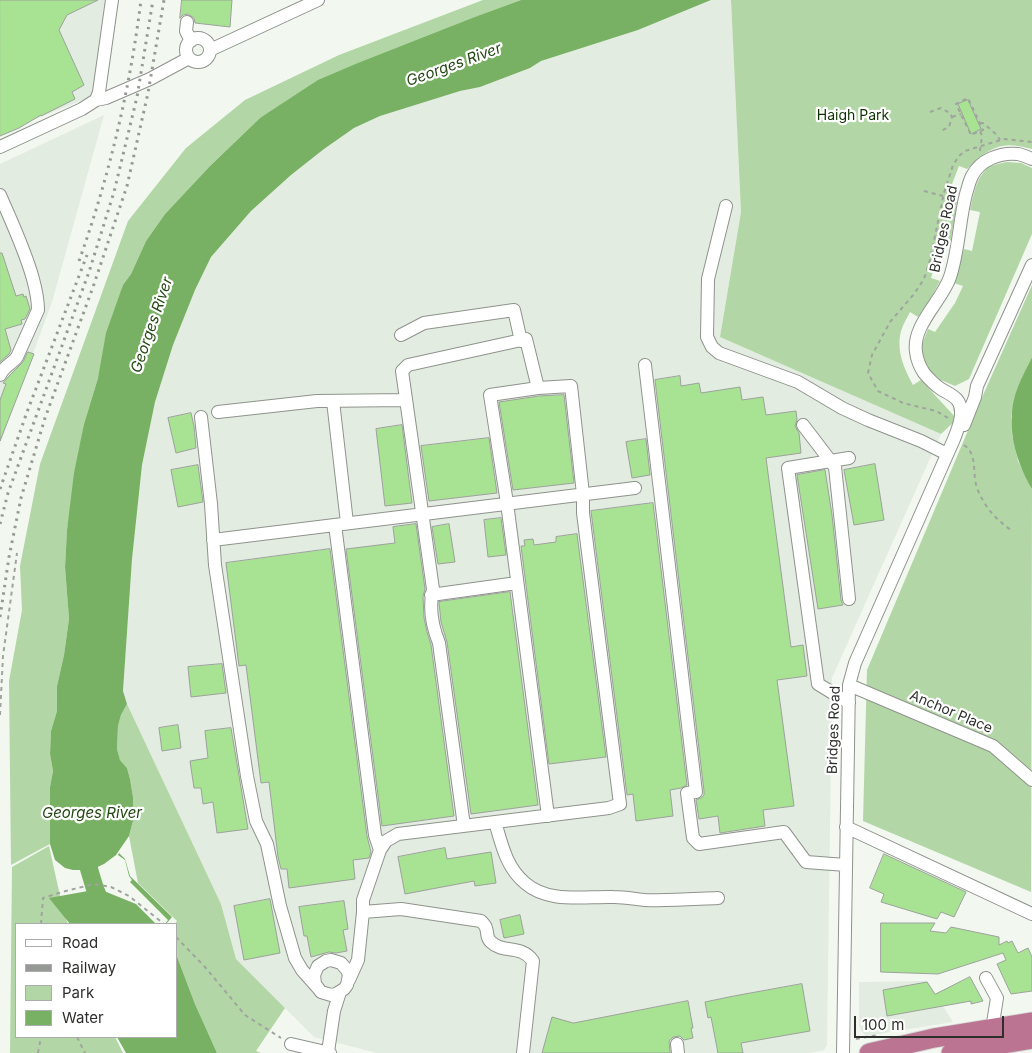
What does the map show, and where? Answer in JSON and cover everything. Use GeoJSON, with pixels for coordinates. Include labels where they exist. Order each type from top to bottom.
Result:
{"type":"FeatureCollection","features":[{"type":"Feature","properties":{"kind":"highway"},"geometry":{"type":"LineString","coordinates":[[869,1053],[934,1038],[1032,1022]]}},
{"type":"Feature","properties":{"kind":"highway"},"geometry":{"type":"LineString","coordinates":[[951,1053],[1032,1039]]}},
{"type":"Feature","properties":{"kind":"street"},"geometry":{"type":"LineString","coordinates":[[96,100],[99,92],[112,0]]}},
{"type":"Feature","properties":{"kind":"street"},"geometry":{"type":"LineString","coordinates":[[210,50],[318,0]]}},
{"type":"Feature","properties":{"kind":"street"},"geometry":{"type":"LineString","coordinates":[[187,22],[186,30],[191,41]]}},
{"type":"Feature","properties":{"kind":"street"},"geometry":{"type":"LineString","coordinates":[[198,38],[205,40],[210,50],[208,57],[202,61],[195,62],[189,58],[186,51],[191,41],[198,38]]}},
{"type":"Feature","properties":{"kind":"street"},"geometry":{"type":"LineString","coordinates":[[6,145],[82,109],[96,100],[106,98],[150,79],[189,58]]}},
{"type":"Feature","properties":{"kind":"street","name":"Bridges Road"},"geometry":{"type":"LineString","coordinates":[[843,1053],[849,685],[855,663],[947,454],[961,415],[961,407],[958,401],[922,371],[917,358],[916,339],[922,325],[943,293],[950,276],[964,205],[972,176],[984,162],[1002,155],[1022,155],[1032,159]]}},
{"type":"Feature","properties":{"kind":"street"},"geometry":{"type":"LineString","coordinates":[[0,195],[22,244],[30,269],[38,310],[17,356],[14,361],[5,367],[0,375]]}},
{"type":"Feature","properties":{"kind":"street"},"geometry":{"type":"LineString","coordinates":[[726,206],[708,279],[707,337],[712,347],[719,353],[798,382],[842,408],[947,454]]}},
{"type":"Feature","properties":{"kind":"street","name":"Bridges Road"},"geometry":{"type":"LineString","coordinates":[[957,430],[963,426],[975,397],[977,386],[1032,265]]}},
{"type":"Feature","properties":{"kind":"street"},"geometry":{"type":"LineString","coordinates":[[401,336],[424,323],[514,310],[521,341]]}},
{"type":"Feature","properties":{"kind":"street"},"geometry":{"type":"LineString","coordinates":[[464,826],[439,643],[434,632],[430,600],[432,589],[402,371],[408,365],[526,340],[538,388]]}},
{"type":"Feature","properties":{"kind":"street"},"geometry":{"type":"LineString","coordinates":[[645,365],[696,792],[687,793],[693,838],[698,844],[784,832],[806,862],[846,865]]}},
{"type":"Feature","properties":{"kind":"street"},"geometry":{"type":"LineString","coordinates":[[349,980],[348,970],[336,961],[326,961],[318,966],[314,975],[315,984],[319,990],[331,995],[344,989],[349,980],[358,960],[363,900],[380,850],[386,841],[398,834],[548,816],[610,808],[620,804],[585,522],[571,386],[538,388],[490,395],[507,503],[548,816]]}},
{"type":"Feature","properties":{"kind":"street"},"geometry":{"type":"LineString","coordinates":[[951,394],[966,394],[977,386]]}},
{"type":"Feature","properties":{"kind":"street"},"geometry":{"type":"LineString","coordinates":[[218,412],[317,401],[406,400]]}},
{"type":"Feature","properties":{"kind":"street"},"geometry":{"type":"LineString","coordinates":[[334,401],[341,524],[376,835],[380,850]]}},
{"type":"Feature","properties":{"kind":"street"},"geometry":{"type":"LineString","coordinates":[[201,417],[211,504],[215,564],[247,776],[256,821],[267,844],[280,906],[295,958],[302,970],[334,1010]]}},
{"type":"Feature","properties":{"kind":"street"},"geometry":{"type":"LineString","coordinates":[[803,426],[835,467],[849,598]]}},
{"type":"Feature","properties":{"kind":"street"},"geometry":{"type":"LineString","coordinates":[[849,703],[818,684],[788,468],[850,458]]}},
{"type":"Feature","properties":{"kind":"street"},"geometry":{"type":"LineString","coordinates":[[214,540],[635,488]]}},
{"type":"Feature","properties":{"kind":"street"},"geometry":{"type":"LineString","coordinates":[[431,595],[517,584]]}},
{"type":"Feature","properties":{"kind":"street","name":"Anchor Place"},"geometry":{"type":"LineString","coordinates":[[849,685],[993,746],[1032,780]]}},
{"type":"Feature","properties":{"kind":"street"},"geometry":{"type":"LineString","coordinates":[[495,822],[504,854],[512,869],[526,884],[545,895],[572,898],[614,897],[646,900],[718,898]]}},
{"type":"Feature","properties":{"kind":"street"},"geometry":{"type":"LineString","coordinates":[[846,827],[1032,914]]}},
{"type":"Feature","properties":{"kind":"street"},"geometry":{"type":"LineString","coordinates":[[363,912],[401,909],[482,921],[486,927],[487,938],[492,944],[499,948],[525,952],[534,961],[523,1053]]}},
{"type":"Feature","properties":{"kind":"street"},"geometry":{"type":"LineString","coordinates":[[986,978],[997,998],[992,1029]]}},
{"type":"Feature","properties":{"kind":"street"},"geometry":{"type":"LineString","coordinates":[[291,1044],[329,1053],[334,1010],[340,992]]}},
{"type":"Feature","properties":{"kind":"path"},"geometry":{"type":"LineString","coordinates":[[968,98],[983,130],[970,135],[961,114],[956,104],[968,98]]}},
{"type":"Feature","properties":{"kind":"path"},"geometry":{"type":"LineString","coordinates":[[930,112],[941,108],[950,113],[952,117]]}},
{"type":"Feature","properties":{"kind":"path"},"geometry":{"type":"LineString","coordinates":[[952,117],[961,114]]}},
{"type":"Feature","properties":{"kind":"path"},"geometry":{"type":"LineString","coordinates":[[939,132],[949,127],[952,117]]}},
{"type":"Feature","properties":{"kind":"path"},"geometry":{"type":"LineString","coordinates":[[980,123],[983,123],[1000,140]]}},
{"type":"Feature","properties":{"kind":"path"},"geometry":{"type":"LineString","coordinates":[[979,156],[982,136],[980,131]]}},
{"type":"Feature","properties":{"kind":"path"},"geometry":{"type":"LineString","coordinates":[[1011,530],[994,517],[987,508],[976,486],[971,452],[949,418],[936,410],[903,404],[878,391],[868,373],[872,355],[890,322],[924,279],[930,260],[943,196],[953,166],[959,156],[965,152],[1004,139],[1032,142]]}},
{"type":"Feature","properties":{"kind":"path"},"geometry":{"type":"LineString","coordinates":[[924,190],[943,196]]}},
{"type":"Feature","properties":{"kind":"path"},"geometry":{"type":"LineString","coordinates":[[0,715],[3,656],[17,553]]}},
{"type":"Feature","properties":{"kind":"path"},"geometry":{"type":"LineString","coordinates":[[41,923],[43,898],[94,884],[111,887],[130,896],[163,923]]}},
{"type":"Feature","properties":{"kind":"path"},"geometry":{"type":"LineString","coordinates":[[178,939],[205,967],[244,1015],[291,1044]]}},
{"type":"Feature","properties":{"kind":"path"},"geometry":{"type":"LineString","coordinates":[[38,1053],[41,1038]]}},
{"type":"Feature","properties":{"kind":"path"},"geometry":{"type":"LineString","coordinates":[[78,1038],[85,1053]]}},
{"type":"Feature","properties":{"kind":"shaded area"},"geometry":{"type":"Polygon","coordinates":[[[0,0],[108,0],[93,96],[0,133],[0,0]]]}},
{"type":"Feature","properties":{"kind":"shaded area"},"geometry":{"type":"Polygon","coordinates":[[[711,0],[731,0],[741,212],[720,337],[941,434],[832,678],[827,1045],[824,1050],[809,1053],[377,1053],[314,1037],[236,959],[221,904],[127,704],[123,691],[132,558],[142,465],[155,402],[173,345],[195,290],[211,257],[251,211],[291,175],[354,128],[380,116],[460,91],[480,87],[530,68],[541,61],[638,30],[711,0]]]}},
{"type":"Feature","properties":{"kind":"shaded area"},"geometry":{"type":"Polygon","coordinates":[[[104,115],[52,302],[0,444],[0,164],[104,115]]]}},
{"type":"Feature","properties":{"kind":"shaded area"},"geometry":{"type":"Polygon","coordinates":[[[927,981],[953,1022],[866,1036],[861,1031],[859,1024],[859,982],[927,981]]]}},
{"type":"Feature","properties":{"kind":"green space"},"geometry":{"type":"Polygon","coordinates":[[[483,0],[521,0],[480,15],[260,118],[210,166],[165,214],[146,241],[131,274],[123,285],[84,424],[67,530],[65,567],[69,619],[57,686],[57,711],[51,731],[50,754],[53,771],[50,787],[50,844],[11,865],[9,681],[22,610],[20,566],[40,464],[128,221],[186,148],[245,100],[339,55],[483,0]]]}},
{"type":"Feature","properties":{"kind":"green space","name":"Haigh Park"},"geometry":{"type":"Polygon","coordinates":[[[731,0],[1032,0],[1032,149],[1012,145],[996,147],[967,169],[959,166],[952,184],[949,201],[957,202],[950,246],[941,245],[931,278],[940,281],[918,317],[910,312],[901,331],[900,352],[913,385],[921,380],[957,419],[941,434],[720,337],[741,212],[731,0]]]}},
{"type":"Feature","properties":{"kind":"green space"},"geometry":{"type":"Polygon","coordinates":[[[1007,162],[1021,163],[1032,168],[1032,234],[969,379],[955,386],[941,380],[927,368],[920,350],[928,329],[935,332],[955,303],[963,286],[954,283],[964,249],[972,251],[980,212],[970,210],[974,191],[979,180],[982,174],[991,166],[1007,162]]]}},
{"type":"Feature","properties":{"kind":"green space"},"geometry":{"type":"Polygon","coordinates":[[[1032,285],[1032,357],[1017,389],[1011,416],[1012,435],[1018,461],[1032,489],[1031,892],[863,821],[867,670],[980,402],[1032,285]]]}},
{"type":"Feature","properties":{"kind":"green space"},"geometry":{"type":"Polygon","coordinates":[[[127,704],[221,904],[236,959],[285,1008],[256,1051],[261,1053],[217,1053],[178,959],[178,923],[176,923],[177,921],[138,883],[129,836],[134,817],[133,797],[127,768],[120,760],[117,749],[118,726],[127,704]]]}},
{"type":"Feature","properties":{"kind":"green space"},"geometry":{"type":"Polygon","coordinates":[[[49,846],[68,923],[15,923],[15,1038],[116,1038],[123,1053],[10,1053],[12,867],[49,846]]]}},
{"type":"Feature","properties":{"kind":"water","name":"Georges River"},"geometry":{"type":"Polygon","coordinates":[[[521,0],[711,0],[638,30],[541,61],[530,68],[480,87],[460,91],[380,116],[354,128],[291,175],[251,211],[211,257],[195,290],[173,345],[155,402],[142,465],[132,559],[123,691],[127,704],[118,726],[117,749],[120,760],[127,768],[130,779],[134,817],[129,836],[116,855],[104,864],[93,869],[73,870],[65,868],[55,860],[50,844],[50,787],[53,771],[50,754],[51,731],[57,711],[57,686],[69,619],[65,567],[67,530],[74,473],[84,424],[98,378],[106,333],[123,285],[131,274],[146,241],[165,214],[210,166],[260,118],[318,80],[521,0]]]}},
{"type":"Feature","properties":{"kind":"water"},"geometry":{"type":"Polygon","coordinates":[[[1032,357],[1032,489],[1016,453],[1013,440],[1012,415],[1017,389],[1032,357]]]}},
{"type":"Feature","properties":{"kind":"water"},"geometry":{"type":"Polygon","coordinates":[[[119,853],[125,859],[130,876],[172,917],[167,923],[168,920],[130,882],[132,880],[129,876],[125,860],[118,855],[119,853]]]}},
{"type":"Feature","properties":{"kind":"water"},"geometry":{"type":"Polygon","coordinates":[[[99,889],[136,904],[155,923],[69,923],[49,898],[99,889]]]}},
{"type":"Feature","properties":{"kind":"water"},"geometry":{"type":"Polygon","coordinates":[[[178,959],[217,1053],[126,1053],[118,1038],[178,1038],[178,959]]]}},
{"type":"Feature","properties":{"kind":"building"},"geometry":{"type":"Polygon","coordinates":[[[0,0],[98,0],[67,15],[59,30],[84,85],[72,92],[75,99],[0,136],[0,0]]]}},
{"type":"Feature","properties":{"kind":"building"},"geometry":{"type":"Polygon","coordinates":[[[182,0],[232,0],[230,27],[195,23],[194,18],[188,14],[180,18],[182,0]]]}},
{"type":"Feature","properties":{"kind":"building"},"geometry":{"type":"Polygon","coordinates":[[[968,100],[981,129],[971,134],[958,104],[968,100]]]}},
{"type":"Feature","properties":{"kind":"building"},"geometry":{"type":"Polygon","coordinates":[[[0,253],[2,253],[16,296],[23,294],[24,297],[26,296],[30,309],[25,319],[21,320],[22,324],[5,329],[11,350],[0,362],[0,253]]]}},
{"type":"Feature","properties":{"kind":"building"},"geometry":{"type":"Polygon","coordinates":[[[28,352],[34,354],[0,441],[0,400],[6,384],[3,383],[23,362],[28,352]]]}},
{"type":"Feature","properties":{"kind":"building"},"geometry":{"type":"Polygon","coordinates":[[[680,376],[681,386],[699,383],[701,393],[740,387],[742,400],[763,397],[766,415],[796,411],[797,420],[795,426],[799,433],[801,453],[766,458],[791,647],[803,645],[807,676],[777,680],[794,806],[763,810],[765,826],[720,833],[718,816],[699,819],[696,800],[704,795],[704,791],[655,380],[680,376]]]}},
{"type":"Feature","properties":{"kind":"building"},"geometry":{"type":"Polygon","coordinates":[[[564,395],[574,483],[513,490],[499,402],[539,396],[564,395]]]}},
{"type":"Feature","properties":{"kind":"building"},"geometry":{"type":"Polygon","coordinates":[[[191,413],[196,448],[176,453],[168,418],[191,413]]]}},
{"type":"Feature","properties":{"kind":"building"},"geometry":{"type":"Polygon","coordinates":[[[402,425],[412,503],[385,506],[376,429],[402,425]]]}},
{"type":"Feature","properties":{"kind":"building"},"geometry":{"type":"Polygon","coordinates":[[[489,438],[497,493],[429,501],[421,446],[489,438]]]}},
{"type":"Feature","properties":{"kind":"building"},"geometry":{"type":"Polygon","coordinates":[[[646,439],[650,475],[632,478],[626,442],[646,439]]]}},
{"type":"Feature","properties":{"kind":"building"},"geometry":{"type":"Polygon","coordinates":[[[875,464],[884,520],[854,525],[844,470],[875,464]]]}},
{"type":"Feature","properties":{"kind":"building"},"geometry":{"type":"Polygon","coordinates":[[[198,465],[203,502],[178,507],[171,470],[198,465]]]}},
{"type":"Feature","properties":{"kind":"building"},"geometry":{"type":"Polygon","coordinates":[[[825,470],[843,605],[818,609],[797,475],[825,470]]]}},
{"type":"Feature","properties":{"kind":"building"},"geometry":{"type":"Polygon","coordinates":[[[653,503],[687,785],[670,790],[673,816],[636,821],[633,794],[627,795],[591,511],[653,503]]]}},
{"type":"Feature","properties":{"kind":"building"},"geometry":{"type":"Polygon","coordinates":[[[501,518],[506,555],[488,557],[484,520],[501,518]]]}},
{"type":"Feature","properties":{"kind":"building"},"geometry":{"type":"Polygon","coordinates":[[[416,524],[425,589],[423,596],[424,618],[431,645],[454,816],[382,826],[346,549],[395,543],[393,527],[416,524]]]}},
{"type":"Feature","properties":{"kind":"building"},"geometry":{"type":"Polygon","coordinates":[[[449,524],[455,562],[438,564],[432,527],[449,524]]]}},
{"type":"Feature","properties":{"kind":"building"},"geometry":{"type":"Polygon","coordinates":[[[577,534],[606,757],[549,764],[521,546],[525,546],[524,540],[533,539],[534,545],[556,542],[556,537],[577,534]]]}},
{"type":"Feature","properties":{"kind":"building"},"geometry":{"type":"Polygon","coordinates":[[[330,549],[367,836],[371,852],[369,858],[353,860],[355,879],[289,888],[287,869],[281,869],[278,857],[269,782],[261,783],[246,665],[239,666],[226,563],[330,549]]]}},
{"type":"Feature","properties":{"kind":"building"},"geometry":{"type":"Polygon","coordinates":[[[510,592],[538,805],[471,814],[447,642],[441,622],[439,602],[510,592]]]}},
{"type":"Feature","properties":{"kind":"building"},"geometry":{"type":"Polygon","coordinates":[[[222,664],[226,693],[191,697],[188,667],[222,664]]]}},
{"type":"Feature","properties":{"kind":"building"},"geometry":{"type":"Polygon","coordinates":[[[178,725],[181,748],[162,751],[159,728],[178,725]]]}},
{"type":"Feature","properties":{"kind":"building"},"geometry":{"type":"Polygon","coordinates":[[[231,728],[248,829],[217,833],[213,802],[203,804],[201,788],[194,788],[190,761],[208,758],[205,731],[231,728]]]}},
{"type":"Feature","properties":{"kind":"building"},"geometry":{"type":"Polygon","coordinates":[[[445,848],[447,859],[491,852],[496,883],[475,886],[474,881],[405,894],[398,857],[445,848]]]}},
{"type":"Feature","properties":{"kind":"building"},"geometry":{"type":"Polygon","coordinates":[[[884,854],[966,892],[954,917],[941,912],[937,919],[881,902],[884,894],[870,888],[884,854]]]}},
{"type":"Feature","properties":{"kind":"building"},"geometry":{"type":"Polygon","coordinates":[[[270,899],[280,953],[244,960],[234,906],[270,899]]]}},
{"type":"Feature","properties":{"kind":"building"},"geometry":{"type":"Polygon","coordinates":[[[344,901],[348,929],[343,930],[347,951],[329,952],[311,957],[307,936],[304,936],[299,907],[344,901]]]}},
{"type":"Feature","properties":{"kind":"building"},"geometry":{"type":"Polygon","coordinates":[[[520,915],[524,934],[504,938],[500,920],[520,915]]]}},
{"type":"Feature","properties":{"kind":"building"},"geometry":{"type":"Polygon","coordinates":[[[881,923],[935,923],[930,931],[946,933],[951,927],[999,937],[999,945],[1012,941],[1018,953],[1028,948],[1032,957],[1032,991],[1011,994],[997,964],[1006,960],[1003,953],[938,974],[881,972],[881,923]]]}},
{"type":"Feature","properties":{"kind":"building"},"geometry":{"type":"Polygon","coordinates":[[[970,977],[983,1001],[971,1004],[971,1001],[887,1016],[883,990],[927,982],[935,994],[970,977]]]}},
{"type":"Feature","properties":{"kind":"building"},"geometry":{"type":"Polygon","coordinates":[[[802,984],[810,1031],[741,1043],[743,1053],[718,1053],[711,1017],[708,1018],[705,1002],[802,984]]]}},
{"type":"Feature","properties":{"kind":"building"},"geometry":{"type":"Polygon","coordinates":[[[688,1001],[693,1038],[684,1040],[680,1036],[673,1037],[669,1041],[670,1053],[542,1053],[552,1017],[573,1023],[688,1001]]]}},
{"type":"Feature","properties":{"kind":"waterway","name":"Georges River"},"geometry":{"type":"LineString","coordinates":[[89,847],[89,869],[95,889],[110,923]]}},
{"type":"Feature","properties":{"kind":"railway"},"geometry":{"type":"LineString","coordinates":[[79,261],[100,197],[117,132],[131,67],[141,0]]}},
{"type":"Feature","properties":{"kind":"railway"},"geometry":{"type":"LineString","coordinates":[[0,524],[8,493],[89,272],[114,192],[137,97],[153,0]]}},
{"type":"Feature","properties":{"kind":"railway"},"geometry":{"type":"LineString","coordinates":[[0,617],[9,557],[21,498],[45,418],[93,287],[127,186],[148,93],[164,0]]}},
{"type":"Feature","properties":{"kind":"railway"},"geometry":{"type":"LineString","coordinates":[[0,489],[27,412],[87,255]]}}]}
